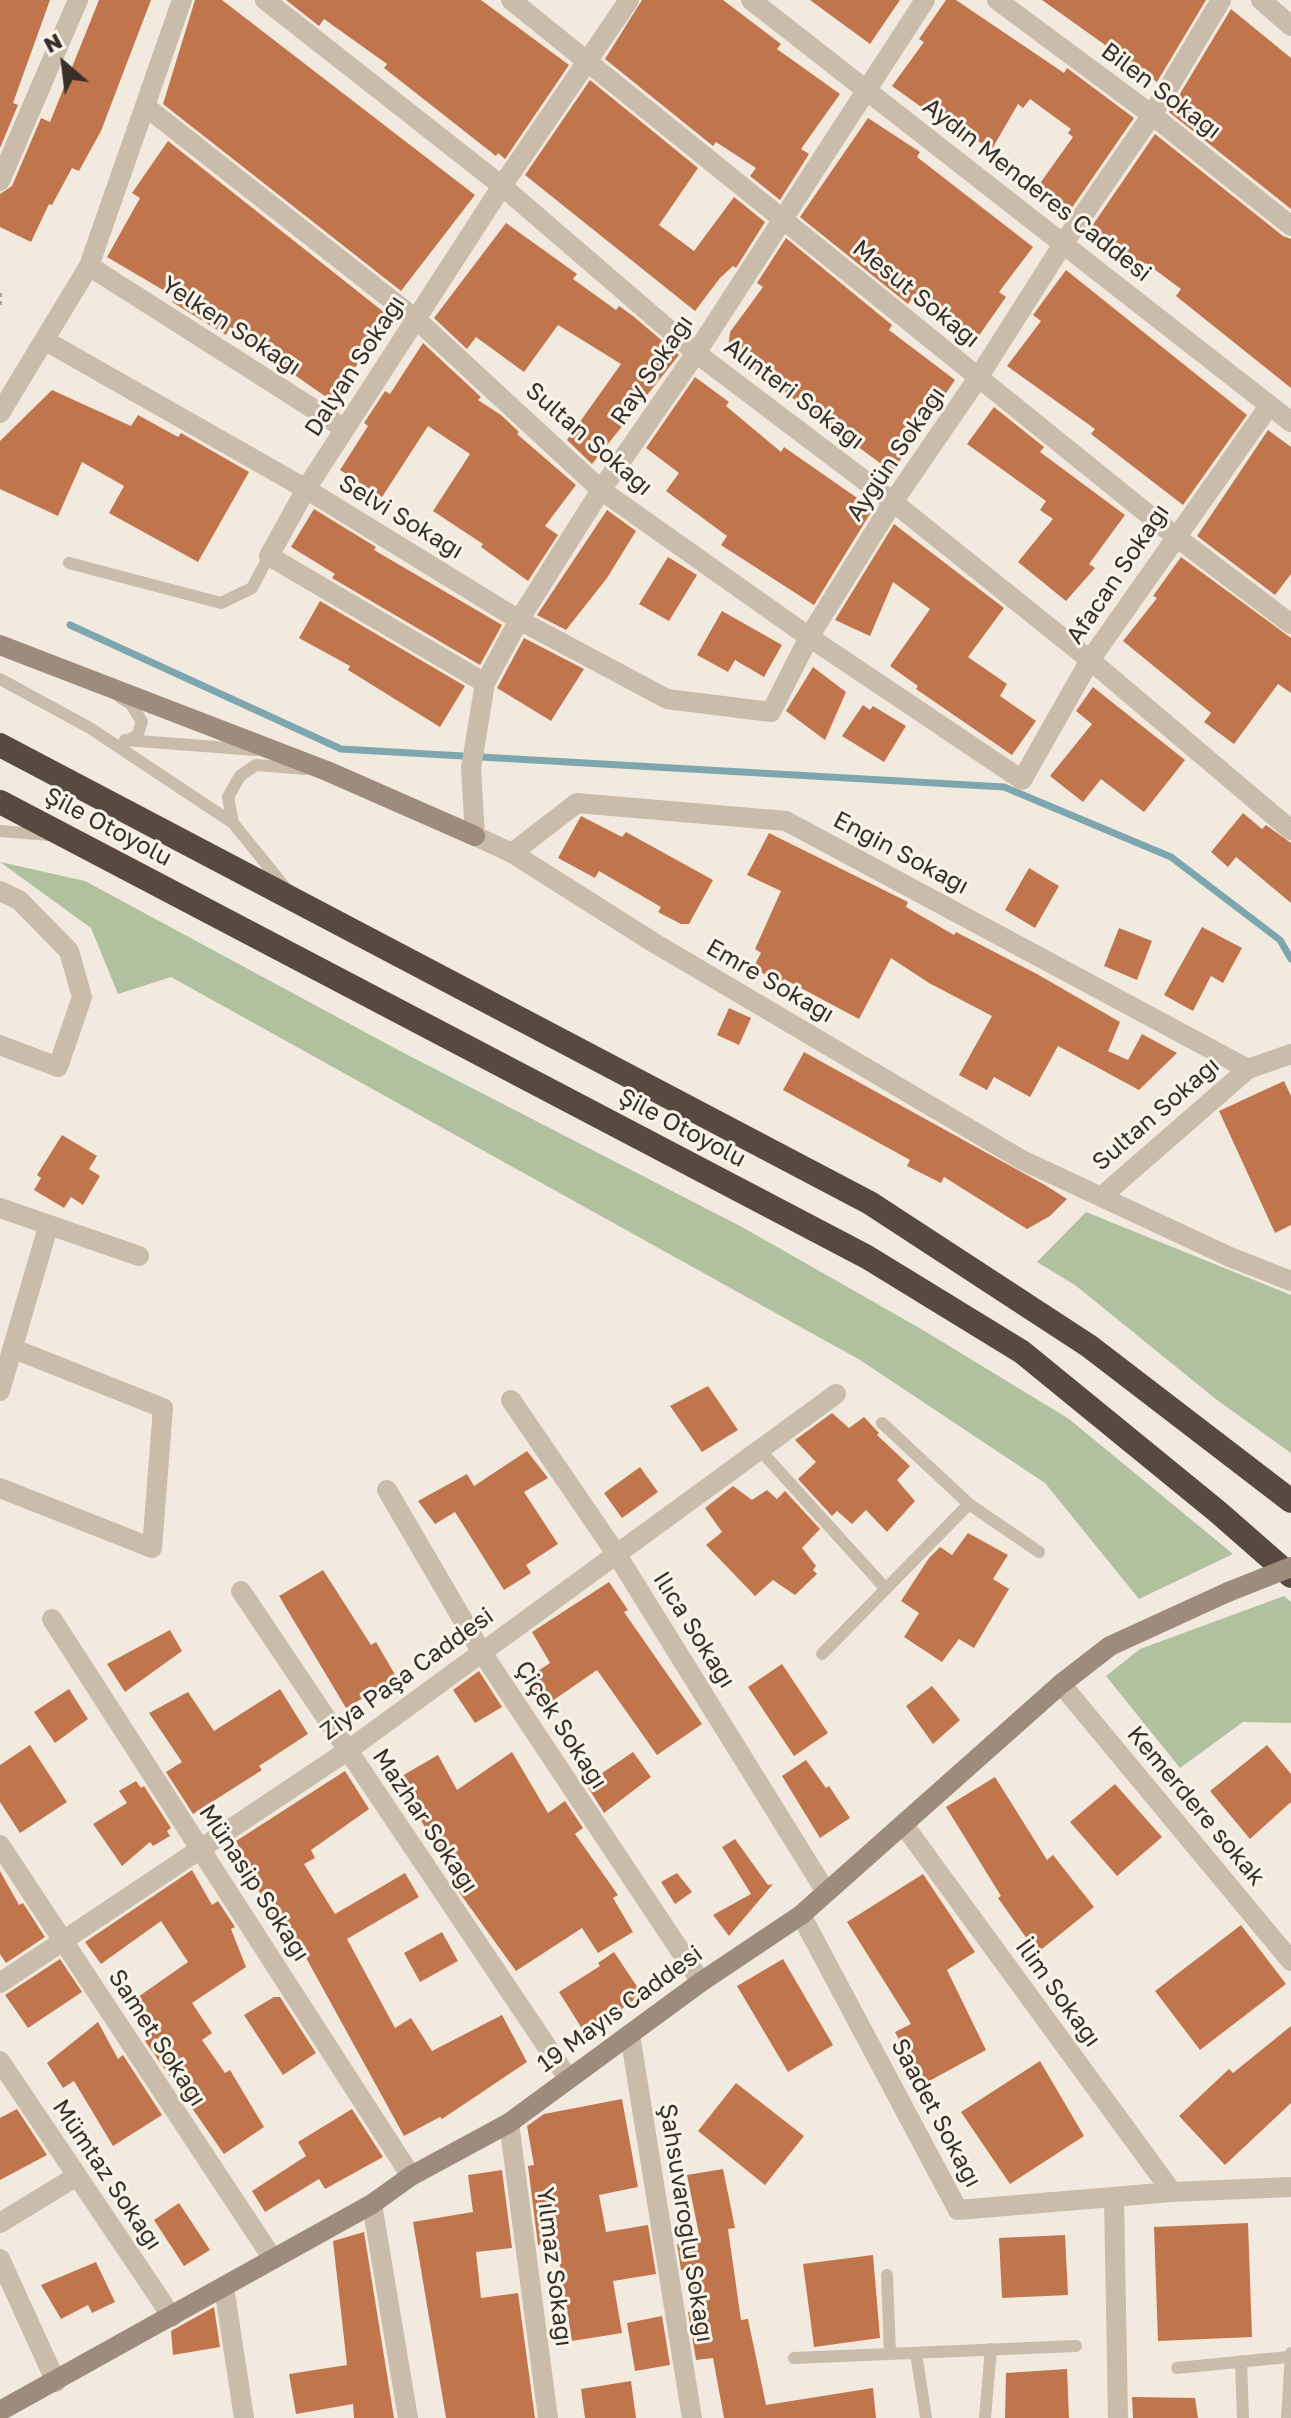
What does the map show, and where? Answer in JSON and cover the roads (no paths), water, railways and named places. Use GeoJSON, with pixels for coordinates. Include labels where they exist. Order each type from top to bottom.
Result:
{"type":"FeatureCollection","features":[{"type":"Feature","properties":{"kind":"highway","name":"Şile Otoyolu"},"geometry":{"type":"LineString","coordinates":[[0,745],[870,1203],[1089,1346],[1291,1501]]}},
{"type":"Feature","properties":{"kind":"highway","name":"Şile Otoyolu"},"geometry":{"type":"LineString","coordinates":[[0,802],[880,1265],[1022,1352],[1291,1576]]}},
{"type":"Feature","properties":{"kind":"street"},"geometry":{"type":"LineString","coordinates":[[0,181],[78,0]]}},
{"type":"Feature","properties":{"kind":"street"},"geometry":{"type":"LineString","coordinates":[[0,413],[89,266],[182,0]]}},
{"type":"Feature","properties":{"kind":"street","name":"Alınteri Sokağı"},"geometry":{"type":"LineString","coordinates":[[265,0],[502,186],[696,353],[893,502],[1090,660],[1291,830]]}},
{"type":"Feature","properties":{"kind":"street","name":"Mesut Sokağı"},"geometry":{"type":"LineString","coordinates":[[511,0],[590,60],[1175,536],[1291,624]]}},
{"type":"Feature","properties":{"kind":"street","name":"Dalyan Sokağı"},"geometry":{"type":"LineString","coordinates":[[269,556],[306,489],[502,186],[629,0]]}},
{"type":"Feature","properties":{"kind":"street","name":"Aydın Menderes Caddesi"},"geometry":{"type":"LineString","coordinates":[[751,0],[1291,422]]}},
{"type":"Feature","properties":{"kind":"street","name":"Ray Sokağı"},"geometry":{"type":"LineString","coordinates":[[475,836],[471,768],[485,683],[519,620],[601,490],[696,353],[925,0]]}},
{"type":"Feature","properties":{"kind":"street","name":"Bilen Sokağı"},"geometry":{"type":"LineString","coordinates":[[997,0],[1152,115],[1291,226]]}},
{"type":"Feature","properties":{"kind":"street","name":"Aygün Sokağı"},"geometry":{"type":"LineString","coordinates":[[519,620],[667,699],[771,712],[809,637],[893,502],[1152,115],[1221,0]]}},
{"type":"Feature","properties":{"kind":"street"},"geometry":{"type":"LineString","coordinates":[[1261,0],[1291,26]]}},
{"type":"Feature","properties":{"kind":"street","name":"Sultan Sokağı"},"geometry":{"type":"LineString","coordinates":[[145,106],[417,320],[601,490],[809,637],[1022,780]]}},
{"type":"Feature","properties":{"kind":"street","name":"Yelken Sokağı"},"geometry":{"type":"LineString","coordinates":[[89,266],[345,429]]}},
{"type":"Feature","properties":{"kind":"street","name":"Selvi Sokağı"},"geometry":{"type":"LineString","coordinates":[[46,341],[306,489],[519,620]]}},
{"type":"Feature","properties":{"kind":"street","name":"Afacan Sokağı"},"geometry":{"type":"LineString","coordinates":[[1022,780],[1090,660],[1269,406]]}},
{"type":"Feature","properties":{"kind":"street"},"geometry":{"type":"LineString","coordinates":[[269,556],[485,683]]}},
{"type":"Feature","properties":{"kind":"street","name":"Emre Sokağı"},"geometry":{"type":"LineString","coordinates":[[0,645],[327,771],[512,853],[656,944],[1022,1160],[1291,1281]]}},
{"type":"Feature","properties":{"kind":"street","name":"Engin Sokağı"},"geometry":{"type":"LineString","coordinates":[[512,853],[577,803],[786,821],[1248,1069]]}},
{"type":"Feature","properties":{"kind":"street"},"geometry":{"type":"LineString","coordinates":[[0,891],[19,900],[69,951],[82,997],[58,1067],[0,1045]]}},
{"type":"Feature","properties":{"kind":"street","name":"Sultan Sokağı"},"geometry":{"type":"LineString","coordinates":[[1101,1197],[1248,1069],[1291,1054]]}},
{"type":"Feature","properties":{"kind":"street"},"geometry":{"type":"LineString","coordinates":[[0,1208],[139,1256]]}},
{"type":"Feature","properties":{"kind":"street"},"geometry":{"type":"LineString","coordinates":[[0,1391],[48,1227]]}},
{"type":"Feature","properties":{"kind":"street"},"geometry":{"type":"LineString","coordinates":[[0,1488],[152,1548],[163,1408],[14,1349]]}},
{"type":"Feature","properties":{"kind":"street","name":"Ziya Paşa Caddesi"},"geometry":{"type":"LineString","coordinates":[[0,1983],[347,1751],[836,1394]]}},
{"type":"Feature","properties":{"kind":"street","name":"Ilıca Sokağı"},"geometry":{"type":"LineString","coordinates":[[511,1400],[617,1555],[826,1892]]}},
{"type":"Feature","properties":{"kind":"street","name":"Çiçek Sokağı"},"geometry":{"type":"LineString","coordinates":[[387,1490],[481,1651],[701,1982]]}},
{"type":"Feature","properties":{"kind":"street","name":"19 Mayıs Caddesi"},"geometry":{"type":"LineString","coordinates":[[0,2411],[372,2204],[411,2176],[509,2123],[701,1982],[801,1915],[1061,1684],[1110,1646],[1291,1567]]}},
{"type":"Feature","properties":{"kind":"street","name":"Mazhar Sokağı"},"geometry":{"type":"LineString","coordinates":[[241,1591],[568,2078]]}},
{"type":"Feature","properties":{"kind":"street","name":"Münasip Sokağı"},"geometry":{"type":"LineString","coordinates":[[52,1619],[411,2176]]}},
{"type":"Feature","properties":{"kind":"street","name":"Kemerdere sokak"},"geometry":{"type":"LineString","coordinates":[[1061,1684],[1291,1961]]}},
{"type":"Feature","properties":{"kind":"street","name":"İlim Sokağı"},"geometry":{"type":"LineString","coordinates":[[903,1824],[1172,2192]]}},
{"type":"Feature","properties":{"kind":"street","name":"Samet Sokağı"},"geometry":{"type":"LineString","coordinates":[[0,1845],[273,2259]]}},
{"type":"Feature","properties":{"kind":"street","name":"Saadet Sokağı"},"geometry":{"type":"LineString","coordinates":[[801,1915],[958,2210],[1172,2192],[1291,2187]]}},
{"type":"Feature","properties":{"kind":"street","name":"Şahsuvaroğlu Sokağı"},"geometry":{"type":"LineString","coordinates":[[630,2035],[692,2418]]}},
{"type":"Feature","properties":{"kind":"street","name":"Mümtaz Sokağı"},"geometry":{"type":"LineString","coordinates":[[0,2061],[172,2317]]}},
{"type":"Feature","properties":{"kind":"street","name":"Yılmaz Sokağı"},"geometry":{"type":"LineString","coordinates":[[509,2123],[548,2418]]}},
{"type":"Feature","properties":{"kind":"street"},"geometry":{"type":"LineString","coordinates":[[0,2223],[77,2176]]}},
{"type":"Feature","properties":{"kind":"street"},"geometry":{"type":"LineString","coordinates":[[1114,2197],[1118,2418]]}},
{"type":"Feature","properties":{"kind":"street"},"geometry":{"type":"LineString","coordinates":[[372,2204],[408,2418]]}},
{"type":"Feature","properties":{"kind":"street"},"geometry":{"type":"LineString","coordinates":[[0,2259],[56,2382]]}},
{"type":"Feature","properties":{"kind":"street"},"geometry":{"type":"LineString","coordinates":[[224,2287],[244,2418]]}},
{"type":"Feature","properties":{"kind":"lane"},"geometry":{"type":"LineString","coordinates":[[69,563],[221,603],[252,588],[269,556]]}},
{"type":"Feature","properties":{"kind":"lane"},"geometry":{"type":"LineString","coordinates":[[0,679],[117,740],[276,751]]}},
{"type":"Feature","properties":{"kind":"lane"},"geometry":{"type":"LineString","coordinates":[[95,681],[131,704],[142,722],[137,736],[125,740]]}},
{"type":"Feature","properties":{"kind":"lane"},"geometry":{"type":"LineString","coordinates":[[90,728],[233,823],[298,902]]}},
{"type":"Feature","properties":{"kind":"lane"},"geometry":{"type":"LineString","coordinates":[[233,823],[228,797],[231,788],[240,776],[256,765],[327,771]]}},
{"type":"Feature","properties":{"kind":"lane"},"geometry":{"type":"LineString","coordinates":[[0,831],[66,837]]}},
{"type":"Feature","properties":{"kind":"lane"},"geometry":{"type":"LineString","coordinates":[[882,1423],[969,1504],[1039,1552]]}},
{"type":"Feature","properties":{"kind":"lane"},"geometry":{"type":"LineString","coordinates":[[760,1450],[886,1589]]}},
{"type":"Feature","properties":{"kind":"lane"},"geometry":{"type":"LineString","coordinates":[[822,1654],[969,1504]]}},
{"type":"Feature","properties":{"kind":"lane"},"geometry":{"type":"LineString","coordinates":[[887,2275],[890,2354]]}},
{"type":"Feature","properties":{"kind":"lane"},"geometry":{"type":"LineString","coordinates":[[794,2358],[1076,2346]]}},
{"type":"Feature","properties":{"kind":"lane"},"geometry":{"type":"LineString","coordinates":[[985,2418],[991,2349]]}},
{"type":"Feature","properties":{"kind":"lane"},"geometry":{"type":"LineString","coordinates":[[916,2353],[926,2418]]}},
{"type":"Feature","properties":{"kind":"lane"},"geometry":{"type":"LineString","coordinates":[[1177,2368],[1290,2355],[1287,2418]]}},
{"type":"Feature","properties":{"kind":"lane"},"geometry":{"type":"LineString","coordinates":[[1241,2361],[1243,2418]]}},
{"type":"Feature","properties":{"kind":"waterway"},"geometry":{"type":"LineString","coordinates":[[70,625],[341,749],[1004,787],[1171,857],[1280,940],[1291,959]]}}]}
